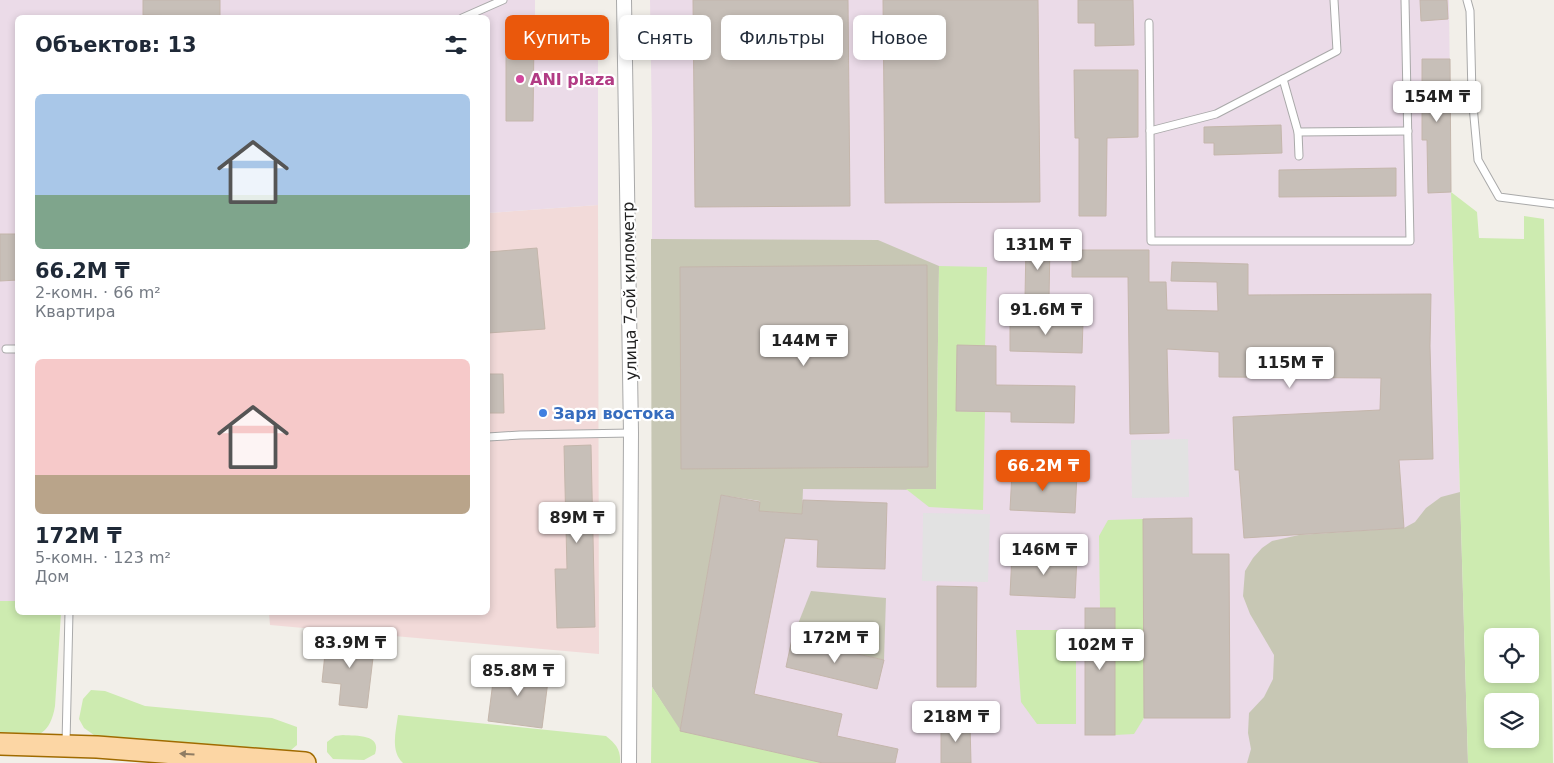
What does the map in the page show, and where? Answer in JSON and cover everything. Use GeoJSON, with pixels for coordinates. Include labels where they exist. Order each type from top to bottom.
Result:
{"type":"FeatureCollection","features":[{"type":"Feature","properties":{"kind":"main road"},"geometry":{"type":"LineString","coordinates":[[0,744],[66,746],[305,763]]}},
{"type":"Feature","properties":{"kind":"main road"},"geometry":{"type":"LineString","coordinates":[[0,758],[126,763]]}},
{"type":"Feature","properties":{"kind":"street","name":"улица 7-ой километр"},"geometry":{"type":"LineString","coordinates":[[624,0],[631,433],[630,763]]}},
{"type":"Feature","properties":{"kind":"lane"},"geometry":{"type":"LineString","coordinates":[[469,15],[503,0]]}},
{"type":"Feature","properties":{"kind":"lane"},"geometry":{"type":"LineString","coordinates":[[1150,131],[1216,114],[1337,51],[1334,0]]}},
{"type":"Feature","properties":{"kind":"lane"},"geometry":{"type":"LineString","coordinates":[[1150,23],[1151,241],[1410,241],[1405,0]]}},
{"type":"Feature","properties":{"kind":"lane"},"geometry":{"type":"LineString","coordinates":[[1467,0],[1470,12],[1472,96],[1478,160],[1499,196],[1554,204]]}},
{"type":"Feature","properties":{"kind":"lane"},"geometry":{"type":"LineString","coordinates":[[1283,79],[1298,132],[1300,156]]}},
{"type":"Feature","properties":{"kind":"lane"},"geometry":{"type":"LineString","coordinates":[[1298,132],[1408,132]]}},
{"type":"Feature","properties":{"kind":"lane"},"geometry":{"type":"LineString","coordinates":[[6,349],[15,349]]}},
{"type":"Feature","properties":{"kind":"lane"},"geometry":{"type":"LineString","coordinates":[[490,437],[631,433]]}},
{"type":"Feature","properties":{"kind":"lane"},"geometry":{"type":"LineString","coordinates":[[66,746],[69,615]]}},
{"type":"Feature","properties":{"kind":"shaded area"},"geometry":{"type":"Polygon","coordinates":[[[0,0],[535,0],[535,15],[505,15],[505,60],[598,60],[598,205],[490,213],[490,15],[15,15],[15,601],[0,601],[0,0]]]}},
{"type":"Feature","properties":{"kind":"shaded area"},"geometry":{"type":"Polygon","coordinates":[[[650,0],[1449,0],[1451,192],[1468,763],[823,763],[680,731],[652,687],[651,60],[711,60],[711,15],[650,15],[650,0]]]}},
{"type":"Feature","properties":{"kind":"shaded area","name":"Заря востока"},"geometry":{"type":"Polygon","coordinates":[[[598,205],[599,654],[270,625],[269,615],[490,615],[490,213],[598,205]]]}},
{"type":"Feature","properties":{"kind":"shaded area"},"geometry":{"type":"Polygon","coordinates":[[[651,239],[878,240],[939,266],[936,490],[803,489],[802,514],[759,511],[760,501],[721,495],[680,731],[652,687],[651,239]]]}},
{"type":"Feature","properties":{"kind":"shaded area"},"geometry":{"type":"Polygon","coordinates":[[[1188,439],[1189,497],[1132,498],[1131,440],[1188,439]]]}},
{"type":"Feature","properties":{"kind":"shaded area"},"geometry":{"type":"Polygon","coordinates":[[[1460,492],[1468,763],[1247,763],[1251,749],[1248,733],[1249,713],[1264,697],[1273,679],[1274,655],[1250,614],[1243,596],[1245,571],[1253,558],[1272,541],[1299,535],[1404,528],[1415,522],[1426,508],[1441,497],[1460,492]]]}},
{"type":"Feature","properties":{"kind":"shaded area"},"geometry":{"type":"Polygon","coordinates":[[[923,513],[990,514],[988,582],[922,581],[923,513]]]}},
{"type":"Feature","properties":{"kind":"shaded area"},"geometry":{"type":"Polygon","coordinates":[[[811,591],[886,598],[884,660],[792,639],[811,591]]]}},
{"type":"Feature","properties":{"kind":"green space"},"geometry":{"type":"Polygon","coordinates":[[[1451,192],[1477,212],[1479,238],[1524,239],[1524,216],[1544,219],[1553,763],[1468,763],[1451,192]]]}},
{"type":"Feature","properties":{"kind":"green space"},"geometry":{"type":"Polygon","coordinates":[[[939,266],[987,267],[985,346],[957,345],[956,411],[985,412],[983,510],[929,507],[906,489],[936,489],[939,266]]]}},
{"type":"Feature","properties":{"kind":"green space"},"geometry":{"type":"Polygon","coordinates":[[[1143,519],[1144,718],[1134,734],[1115,735],[1115,608],[1100,608],[1099,536],[1108,520],[1143,519]]]}},
{"type":"Feature","properties":{"kind":"green space"},"geometry":{"type":"Polygon","coordinates":[[[0,601],[15,601],[15,615],[61,615],[55,706],[52,718],[43,732],[29,737],[0,737],[0,601]]]}},
{"type":"Feature","properties":{"kind":"green space"},"geometry":{"type":"Polygon","coordinates":[[[1016,630],[1058,630],[1058,659],[1076,660],[1076,724],[1037,724],[1021,702],[1016,630]]]}},
{"type":"Feature","properties":{"kind":"green space"},"geometry":{"type":"Polygon","coordinates":[[[652,687],[681,731],[823,763],[651,763],[652,687]]]}},
{"type":"Feature","properties":{"kind":"green space"},"geometry":{"type":"Polygon","coordinates":[[[91,690],[105,691],[145,706],[272,718],[297,727],[297,745],[291,750],[263,753],[101,740],[84,728],[79,719],[83,699],[91,690]]]}},
{"type":"Feature","properties":{"kind":"green space"},"geometry":{"type":"Polygon","coordinates":[[[398,715],[606,736],[617,748],[620,754],[620,763],[403,763],[396,753],[395,747],[398,715]]]}},
{"type":"Feature","properties":{"kind":"green space"},"geometry":{"type":"Polygon","coordinates":[[[343,735],[372,739],[376,747],[375,754],[364,760],[333,759],[327,752],[327,742],[335,736],[343,735]]]}},
{"type":"Feature","properties":{"kind":"building"},"geometry":{"type":"Polygon","coordinates":[[[143,0],[220,0],[220,15],[143,15],[143,0]]]}},
{"type":"Feature","properties":{"kind":"building"},"geometry":{"type":"Polygon","coordinates":[[[693,0],[848,0],[850,206],[695,207],[694,60],[711,60],[711,15],[693,15],[693,0]]]}},
{"type":"Feature","properties":{"kind":"building"},"geometry":{"type":"Polygon","coordinates":[[[883,0],[1038,0],[1040,202],[885,203],[884,60],[946,60],[946,15],[883,15],[883,0]]]}},
{"type":"Feature","properties":{"kind":"building"},"geometry":{"type":"Polygon","coordinates":[[[1078,0],[1133,0],[1134,45],[1095,46],[1095,23],[1078,23],[1078,0]]]}},
{"type":"Feature","properties":{"kind":"building"},"geometry":{"type":"Polygon","coordinates":[[[1420,0],[1447,0],[1448,19],[1421,21],[1420,0]]]}},
{"type":"Feature","properties":{"kind":"building"},"geometry":{"type":"Polygon","coordinates":[[[1422,59],[1450,59],[1451,192],[1428,193],[1427,140],[1422,140],[1422,59]]]}},
{"type":"Feature","properties":{"kind":"building","name":"ANI plaza"},"geometry":{"type":"Polygon","coordinates":[[[506,60],[534,60],[533,121],[506,121],[506,60]]]}},
{"type":"Feature","properties":{"kind":"building"},"geometry":{"type":"Polygon","coordinates":[[[1074,70],[1138,70],[1138,137],[1107,138],[1106,216],[1079,216],[1079,138],[1075,138],[1074,70]]]}},
{"type":"Feature","properties":{"kind":"building"},"geometry":{"type":"Polygon","coordinates":[[[1281,125],[1282,153],[1214,155],[1214,143],[1204,143],[1204,127],[1281,125]]]}},
{"type":"Feature","properties":{"kind":"building"},"geometry":{"type":"Polygon","coordinates":[[[1396,168],[1396,196],[1279,197],[1279,170],[1396,168]]]}},
{"type":"Feature","properties":{"kind":"building"},"geometry":{"type":"Polygon","coordinates":[[[0,234],[15,234],[15,280],[0,281],[0,234]]]}},
{"type":"Feature","properties":{"kind":"building"},"geometry":{"type":"Polygon","coordinates":[[[1026,244],[1050,244],[1049,299],[1025,298],[1026,244]]]}},
{"type":"Feature","properties":{"kind":"building"},"geometry":{"type":"Polygon","coordinates":[[[537,248],[545,329],[490,333],[490,252],[537,248]]]}},
{"type":"Feature","properties":{"kind":"building"},"geometry":{"type":"Polygon","coordinates":[[[1072,250],[1149,250],[1149,282],[1166,282],[1167,310],[1218,311],[1217,282],[1171,281],[1172,262],[1248,264],[1248,295],[1431,294],[1430,346],[1433,459],[1399,460],[1404,528],[1244,538],[1239,470],[1235,470],[1233,417],[1380,410],[1381,378],[1219,377],[1219,352],[1167,349],[1169,433],[1130,434],[1128,277],[1072,277],[1072,250]]]}},
{"type":"Feature","properties":{"kind":"building"},"geometry":{"type":"Polygon","coordinates":[[[927,265],[928,467],[681,469],[680,267],[927,265]]]}},
{"type":"Feature","properties":{"kind":"building"},"geometry":{"type":"Polygon","coordinates":[[[1010,320],[1083,322],[1082,353],[1010,351],[1010,320]]]}},
{"type":"Feature","properties":{"kind":"building"},"geometry":{"type":"Polygon","coordinates":[[[957,345],[996,346],[996,385],[1075,386],[1074,423],[1011,422],[1011,412],[956,411],[957,345]]]}},
{"type":"Feature","properties":{"kind":"building"},"geometry":{"type":"Polygon","coordinates":[[[490,374],[503,374],[504,413],[490,413],[490,374]]]}},
{"type":"Feature","properties":{"kind":"building"},"geometry":{"type":"Polygon","coordinates":[[[591,445],[595,627],[557,628],[555,569],[567,569],[564,446],[591,445]]]}},
{"type":"Feature","properties":{"kind":"building"},"geometry":{"type":"Polygon","coordinates":[[[1012,472],[1077,475],[1075,513],[1010,510],[1012,472]]]}},
{"type":"Feature","properties":{"kind":"building"},"geometry":{"type":"Polygon","coordinates":[[[721,495],[760,502],[759,511],[802,514],[803,500],[887,503],[885,569],[817,567],[818,540],[785,538],[754,694],[842,714],[837,736],[898,749],[895,763],[823,763],[680,731],[721,495]]]}},
{"type":"Feature","properties":{"kind":"building"},"geometry":{"type":"Polygon","coordinates":[[[1192,518],[1192,554],[1229,554],[1230,718],[1144,718],[1143,519],[1192,518]]]}},
{"type":"Feature","properties":{"kind":"building"},"geometry":{"type":"Polygon","coordinates":[[[1012,554],[1077,557],[1075,598],[1010,595],[1012,554]]]}},
{"type":"Feature","properties":{"kind":"building"},"geometry":{"type":"Polygon","coordinates":[[[937,586],[977,587],[976,687],[937,687],[937,586]]]}},
{"type":"Feature","properties":{"kind":"building"},"geometry":{"type":"Polygon","coordinates":[[[1085,608],[1115,608],[1115,735],[1085,735],[1085,608]]]}},
{"type":"Feature","properties":{"kind":"building"},"geometry":{"type":"Polygon","coordinates":[[[327,635],[375,641],[367,708],[339,705],[341,684],[322,682],[327,635]]]}},
{"type":"Feature","properties":{"kind":"building"},"geometry":{"type":"Polygon","coordinates":[[[792,639],[884,660],[877,689],[786,667],[792,639]]]}},
{"type":"Feature","properties":{"kind":"building"},"geometry":{"type":"Polygon","coordinates":[[[495,666],[549,673],[542,728],[488,721],[495,666]]]}},
{"type":"Feature","properties":{"kind":"building"},"geometry":{"type":"Polygon","coordinates":[[[941,723],[970,724],[971,763],[941,763],[941,723]]]}},
{"type":"Feature","properties":{"kind":"place","name":"ANI plaza"},"geometry":{"type":"Point","coordinates":[520,79]}},
{"type":"Feature","properties":{"kind":"place","name":"Заря востока"},"geometry":{"type":"Point","coordinates":[543,413]}}]}
